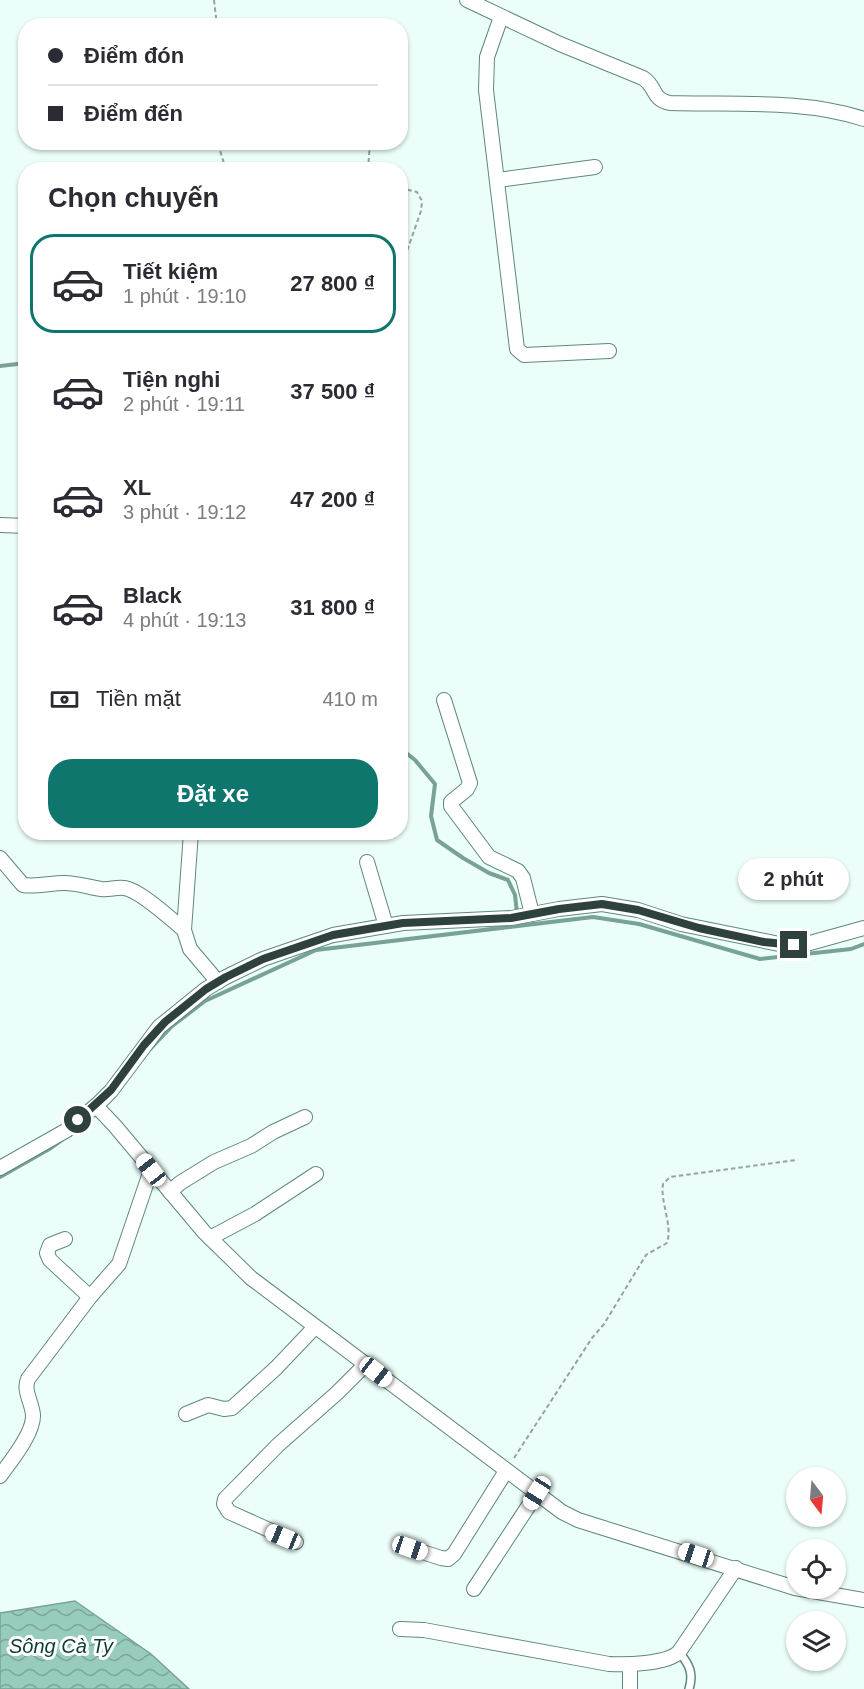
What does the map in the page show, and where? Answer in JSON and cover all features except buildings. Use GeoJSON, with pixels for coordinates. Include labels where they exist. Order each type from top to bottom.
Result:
{"type":"FeatureCollection","features":[{"type":"Feature","properties":{"kind":"street"},"geometry":{"type":"LineString","coordinates":[[467,0],[560,44],[643,78],[652,86],[654,94],[661,101],[808,107],[864,119]]}},
{"type":"Feature","properties":{"kind":"street"},"geometry":{"type":"LineString","coordinates":[[501,16],[489,47],[485,70],[516,350],[524,355],[609,351]]}},
{"type":"Feature","properties":{"kind":"street"},"geometry":{"type":"LineString","coordinates":[[498,180],[595,167]]}},
{"type":"Feature","properties":{"kind":"street"},"geometry":{"type":"LineString","coordinates":[[0,525],[18,526]]}},
{"type":"Feature","properties":{"kind":"street"},"geometry":{"type":"LineString","coordinates":[[444,700],[470,783],[467,789],[451,802],[451,806],[489,857],[518,871],[523,878],[532,914]]}},
{"type":"Feature","properties":{"kind":"street"},"geometry":{"type":"LineString","coordinates":[[191,840],[184,930],[190,949],[218,982]]}},
{"type":"Feature","properties":{"kind":"street"},"geometry":{"type":"LineString","coordinates":[[0,858],[23,885],[76,883],[98,888],[126,888],[160,909],[184,930]]}},
{"type":"Feature","properties":{"kind":"street"},"geometry":{"type":"LineString","coordinates":[[367,862],[386,926]]}},
{"type":"Feature","properties":{"kind":"street"},"geometry":{"type":"LineString","coordinates":[[0,1168],[102,1112],[111,1090],[144,1045],[165,1022],[218,982],[263,959],[333,935],[435,921],[511,918],[593,905],[610,905],[638,910],[681,924],[789,946],[810,943],[864,928]]}},
{"type":"Feature","properties":{"kind":"street"},"geometry":{"type":"LineString","coordinates":[[102,1112],[210,1238],[265,1290],[562,1512],[578,1520],[795,1588],[864,1600]]}},
{"type":"Feature","properties":{"kind":"street"},"geometry":{"type":"LineString","coordinates":[[170,1192],[180,1183],[214,1162],[251,1146],[273,1132],[305,1117]]}},
{"type":"Feature","properties":{"kind":"street"},"geometry":{"type":"LineString","coordinates":[[0,1476],[27,1434],[32,1421],[26,1389],[27,1379],[122,1259],[151,1170]]}},
{"type":"Feature","properties":{"kind":"street"},"geometry":{"type":"LineString","coordinates":[[210,1238],[255,1214],[316,1174]]}},
{"type":"Feature","properties":{"kind":"street"},"geometry":{"type":"LineString","coordinates":[[65,1239],[50,1245],[47,1253],[50,1260],[90,1297]]}},
{"type":"Feature","properties":{"kind":"street"},"geometry":{"type":"LineString","coordinates":[[186,1414],[208,1405],[224,1409],[232,1408],[276,1368],[315,1327]]}},
{"type":"Feature","properties":{"kind":"street"},"geometry":{"type":"LineString","coordinates":[[296,1542],[229,1512],[224,1504],[225,1499],[366,1364]]}},
{"type":"Feature","properties":{"kind":"street"},"geometry":{"type":"LineString","coordinates":[[410,1548],[448,1559],[454,1554],[506,1471]]}},
{"type":"Feature","properties":{"kind":"street"},"geometry":{"type":"LineString","coordinates":[[474,1589],[537,1493]]}},
{"type":"Feature","properties":{"kind":"street"},"geometry":{"type":"LineString","coordinates":[[400,1629],[424,1630],[609,1664],[630,1665],[670,1658],[679,1652],[736,1568]]}},
{"type":"Feature","properties":{"kind":"street"},"geometry":{"type":"LineString","coordinates":[[630,1665],[630,1689]]}},
{"type":"Feature","properties":{"kind":"lane"},"geometry":{"type":"LineString","coordinates":[[679,1652],[689,1664],[691,1683],[689,1689]]}},
{"type":"Feature","properties":{"kind":"path"},"geometry":{"type":"LineString","coordinates":[[214,0],[216,18]]}},
{"type":"Feature","properties":{"kind":"path"},"geometry":{"type":"LineString","coordinates":[[408,190],[417,192],[422,201],[421,211],[408,248]]}},
{"type":"Feature","properties":{"kind":"path"},"geometry":{"type":"LineString","coordinates":[[506,1471],[592,1338],[604,1324],[646,1255],[667,1244],[669,1236],[661,1195],[663,1184],[670,1177],[796,1160]]}},
{"type":"Feature","properties":{"kind":"water","name":"Sông Cà Ty"},"geometry":{"type":"Polygon","coordinates":[[[75,1601],[151,1654],[189,1689],[0,1689],[0,1613],[75,1601]]]}},
{"type":"Feature","properties":{"kind":"waterway"},"geometry":{"type":"LineString","coordinates":[[0,366],[18,364]]}},
{"type":"Feature","properties":{"kind":"waterway"},"geometry":{"type":"LineString","coordinates":[[408,754],[435,784],[431,816],[437,840],[489,873],[508,880],[515,895],[517,913]]}},
{"type":"Feature","properties":{"kind":"waterway"},"geometry":{"type":"LineString","coordinates":[[150,1049],[171,1027],[205,1001],[316,950],[593,917],[639,924],[760,959],[851,949],[864,944]]}},
{"type":"Feature","properties":{"kind":"waterway"},"geometry":{"type":"LineString","coordinates":[[0,1177],[62,1140]]}},
{"type":"Feature","properties":{"kind":"route"},"geometry":{"type":"LineString","coordinates":[[78,1120],[111,1090],[144,1045],[165,1022],[206,989],[263,959],[333,935],[403,923],[511,918],[602,904],[638,910],[681,924],[764,942],[794,945]]}}]}
